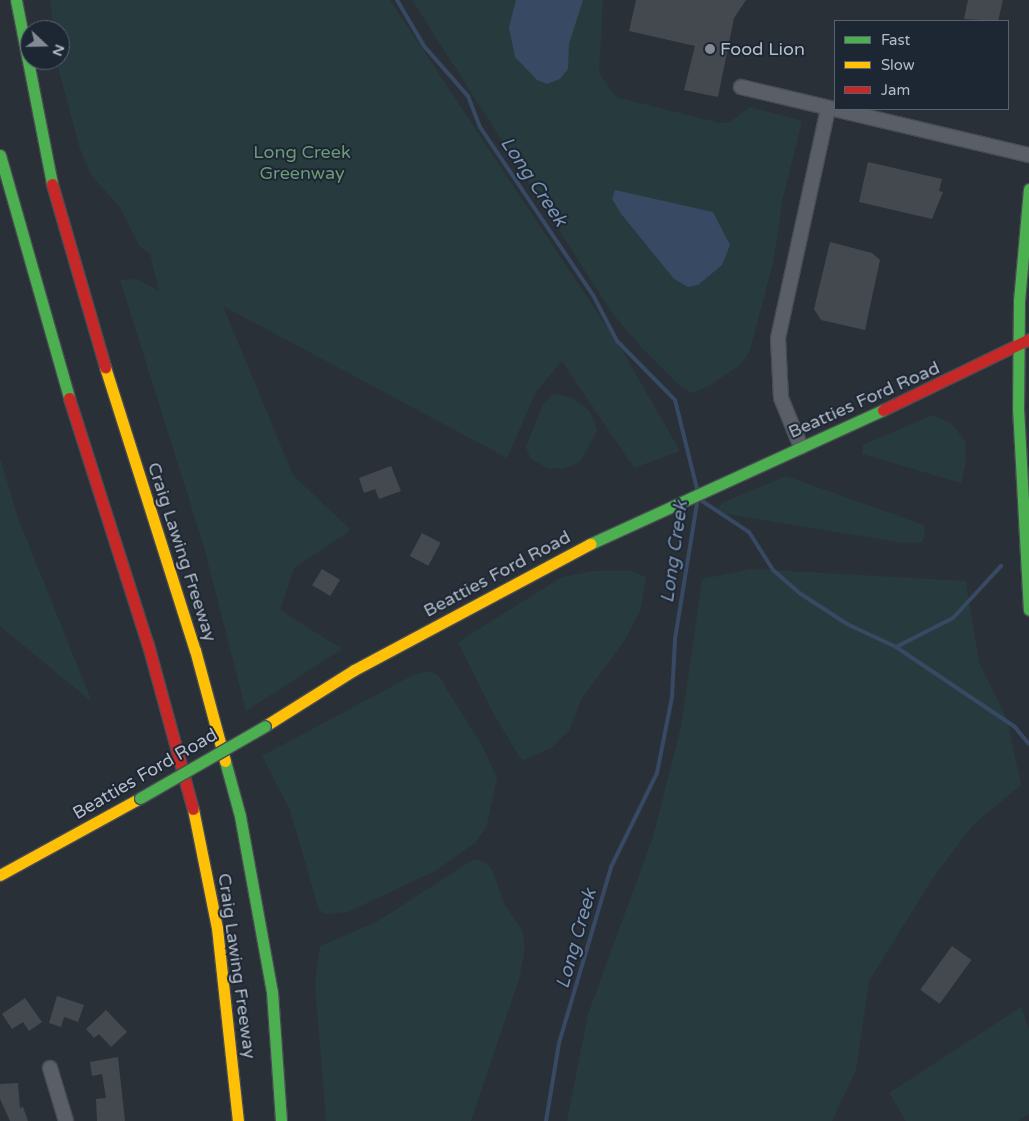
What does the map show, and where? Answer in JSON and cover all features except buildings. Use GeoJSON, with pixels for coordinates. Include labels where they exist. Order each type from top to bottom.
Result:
{"type":"FeatureCollection","features":[{"type":"Feature","properties":{"kind":"main road","name":"Craig Lawing Freeway"},"geometry":{"type":"LineString","coordinates":[[16,0],[46,161],[72,264],[195,650],[240,816],[272,992],[281,1121]]}},
{"type":"Feature","properties":{"kind":"main road","name":"Craig Lawing Freeway"},"geometry":{"type":"LineString","coordinates":[[0,155],[45,325],[148,645],[192,805],[217,928],[238,1121]]}},
{"type":"Feature","properties":{"kind":"main road"},"geometry":{"type":"LineString","coordinates":[[1029,189],[1018,346],[1020,498],[1029,610]]}},
{"type":"Feature","properties":{"kind":"main road","name":"Beatties Ford Road"},"geometry":{"type":"LineString","coordinates":[[0,876],[265,726],[354,670],[558,560],[658,511],[802,448],[1018,346],[1029,339]]}},
{"type":"Feature","properties":{"kind":"street"},"geometry":{"type":"LineString","coordinates":[[741,88],[834,109]]}},
{"type":"Feature","properties":{"kind":"street"},"geometry":{"type":"LineString","coordinates":[[802,448],[781,398],[778,338],[828,108]]}},
{"type":"Feature","properties":{"kind":"street"},"geometry":{"type":"LineString","coordinates":[[837,110],[1029,155]]}},
{"type":"Feature","properties":{"kind":"street"},"geometry":{"type":"LineString","coordinates":[[50,1068],[66,1121]]}},
{"type":"Feature","properties":{"kind":"green space","name":"Long Creek Greenway"},"geometry":{"type":"Polygon","coordinates":[[[50,0],[390,0],[622,350],[680,451],[634,468],[562,361],[536,392],[507,458],[223,306],[293,475],[351,530],[294,568],[280,610],[342,649],[246,711],[204,547],[120,280],[137,279],[159,291],[150,254],[139,246],[120,207],[91,175],[80,149],[59,70],[70,70],[70,20],[52,20],[50,0]]]}},
{"type":"Feature","properties":{"kind":"green space"},"geometry":{"type":"Polygon","coordinates":[[[412,0],[603,0],[599,73],[616,97],[720,123],[730,122],[750,107],[802,121],[783,198],[773,263],[750,350],[741,364],[709,386],[693,393],[682,388],[642,348],[612,313],[412,0]]]}},
{"type":"Feature","properties":{"kind":"green space"},"geometry":{"type":"Polygon","coordinates":[[[553,394],[570,397],[590,411],[597,431],[580,462],[564,469],[547,468],[530,458],[526,447],[542,406],[553,394]]]}},
{"type":"Feature","properties":{"kind":"green space"},"geometry":{"type":"Polygon","coordinates":[[[932,415],[951,423],[965,441],[966,462],[961,483],[862,454],[863,445],[932,415]]]}},
{"type":"Feature","properties":{"kind":"green space"},"geometry":{"type":"Polygon","coordinates":[[[0,458],[18,518],[92,702],[0,626],[0,458]]]}},
{"type":"Feature","properties":{"kind":"green space"},"geometry":{"type":"Polygon","coordinates":[[[786,476],[924,525],[925,535],[922,542],[905,543],[715,512],[722,503],[786,476]]]}},
{"type":"Feature","properties":{"kind":"green space"},"geometry":{"type":"Polygon","coordinates":[[[752,569],[966,581],[979,663],[1007,719],[1021,785],[973,825],[933,878],[869,981],[856,1070],[832,1121],[567,1121],[588,1014],[653,837],[681,727],[702,579],[752,569]]]}},
{"type":"Feature","properties":{"kind":"green space"},"geometry":{"type":"Polygon","coordinates":[[[595,571],[632,571],[646,577],[640,611],[625,640],[582,698],[569,731],[552,747],[522,761],[494,715],[458,642],[562,577],[595,571]]]}},
{"type":"Feature","properties":{"kind":"green space"},"geometry":{"type":"Polygon","coordinates":[[[429,671],[438,675],[484,749],[497,778],[487,825],[476,842],[437,870],[348,912],[326,914],[319,910],[290,810],[262,756],[413,675],[429,671]]]}},
{"type":"Feature","properties":{"kind":"green space"},"geometry":{"type":"Polygon","coordinates":[[[474,859],[485,862],[492,870],[504,903],[522,930],[525,948],[519,979],[471,1121],[326,1121],[315,984],[320,946],[378,921],[474,859]]]}},
{"type":"Feature","properties":{"kind":"green space"},"geometry":{"type":"Polygon","coordinates":[[[1021,1007],[1029,1029],[1029,1114],[1018,1121],[906,1121],[889,1093],[1021,1007]]]}},
{"type":"Feature","properties":{"kind":"water"},"geometry":{"type":"Polygon","coordinates":[[[516,0],[583,0],[569,44],[568,69],[560,79],[547,84],[537,80],[515,57],[509,27],[516,0]]]}},
{"type":"Feature","properties":{"kind":"water"},"geometry":{"type":"Polygon","coordinates":[[[615,190],[713,212],[730,245],[722,265],[698,285],[688,287],[674,279],[622,215],[612,199],[615,190]]]}},
{"type":"Feature","properties":{"kind":"waterway","name":"Long Creek"},"geometry":{"type":"LineString","coordinates":[[397,0],[424,46],[468,96],[480,127],[593,295],[617,341],[675,400],[697,489]]}},
{"type":"Feature","properties":{"kind":"waterway"},"geometry":{"type":"LineString","coordinates":[[702,501],[749,532],[773,570],[801,594],[847,624],[896,647],[1015,727],[1028,743]]}},
{"type":"Feature","properties":{"kind":"waterway","name":"Long Creek"},"geometry":{"type":"LineString","coordinates":[[546,1121],[559,1043],[611,867],[657,773],[672,697],[675,639],[697,503]]}},
{"type":"Feature","properties":{"kind":"waterway"},"geometry":{"type":"LineString","coordinates":[[896,647],[953,618],[1001,566]]}},
{"type":"Feature","properties":{"kind":"traffic: fast"},"geometry":{"type":"LineString","coordinates":[[16,0],[52,184]]}},
{"type":"Feature","properties":{"kind":"traffic: fast"},"geometry":{"type":"LineString","coordinates":[[0,155],[69,398]]}},
{"type":"Feature","properties":{"kind":"traffic: fast"},"geometry":{"type":"LineString","coordinates":[[1029,189],[1019,301],[1018,408],[1029,610]]}},
{"type":"Feature","properties":{"kind":"traffic: fast"},"geometry":{"type":"LineString","coordinates":[[590,544],[883,410]]}},
{"type":"Feature","properties":{"kind":"traffic: fast"},"geometry":{"type":"LineString","coordinates":[[140,798],[265,726]]}},
{"type":"Feature","properties":{"kind":"traffic: fast"},"geometry":{"type":"LineString","coordinates":[[225,761],[240,816],[272,992],[281,1121]]}},
{"type":"Feature","properties":{"kind":"traffic: slow"},"geometry":{"type":"LineString","coordinates":[[105,367],[195,650],[225,761]]}},
{"type":"Feature","properties":{"kind":"traffic: slow"},"geometry":{"type":"LineString","coordinates":[[265,726],[354,670],[590,544]]}},
{"type":"Feature","properties":{"kind":"traffic: slow"},"geometry":{"type":"LineString","coordinates":[[0,875],[140,798]]}},
{"type":"Feature","properties":{"kind":"traffic: slow"},"geometry":{"type":"LineString","coordinates":[[193,809],[217,928],[238,1121]]}},
{"type":"Feature","properties":{"kind":"traffic: jam"},"geometry":{"type":"LineString","coordinates":[[52,184],[105,367]]}},
{"type":"Feature","properties":{"kind":"traffic: jam"},"geometry":{"type":"LineString","coordinates":[[883,410],[1029,339]]}},
{"type":"Feature","properties":{"kind":"traffic: jam"},"geometry":{"type":"LineString","coordinates":[[69,398],[148,645],[193,809]]}},
{"type":"Feature","properties":{"kind":"place","name":"Food Lion"},"geometry":{"type":"Point","coordinates":[710,49]}}]}
